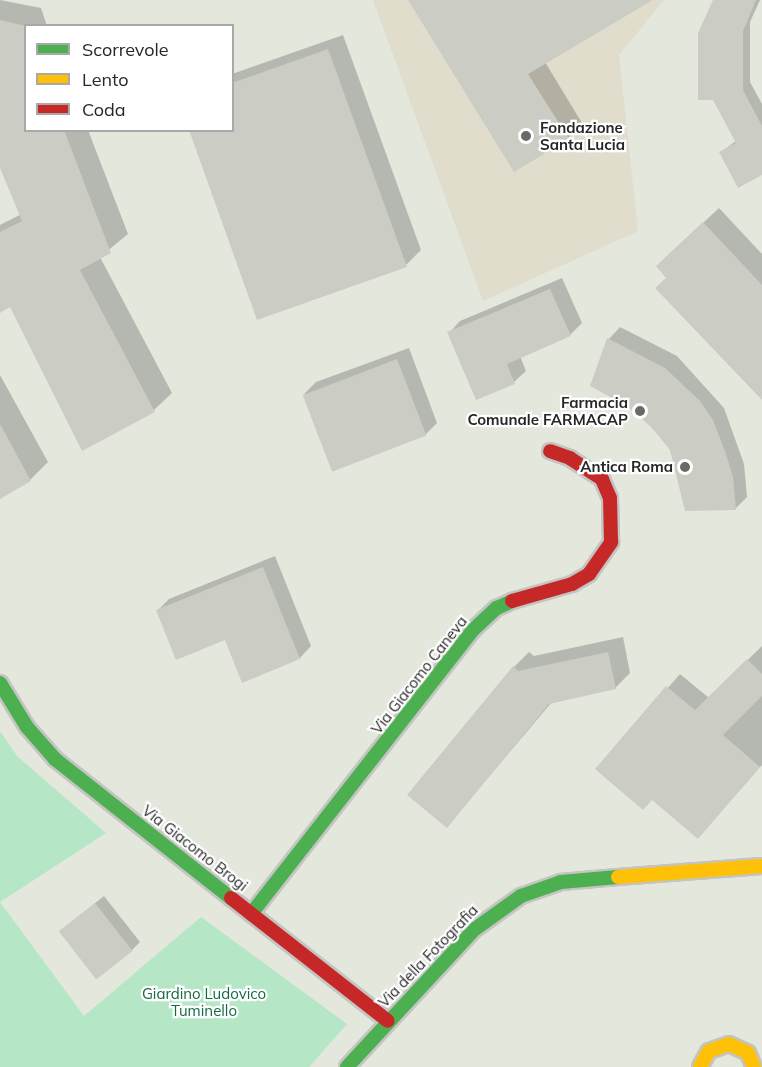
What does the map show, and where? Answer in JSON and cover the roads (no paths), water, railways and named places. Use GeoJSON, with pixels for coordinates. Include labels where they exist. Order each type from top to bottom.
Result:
{"type":"FeatureCollection","features":[{"type":"Feature","properties":{"kind":"street","name":"Via Giacomo Caneva"},"geometry":{"type":"LineString","coordinates":[[251,914],[473,630],[496,609],[531,593],[572,584],[589,574],[602,560],[611,542],[613,523],[610,498],[602,479],[570,458],[550,451]]}},
{"type":"Feature","properties":{"kind":"street","name":"Via Giacomo Brogi"},"geometry":{"type":"LineString","coordinates":[[0,683],[27,727],[55,759],[388,1021]]}},
{"type":"Feature","properties":{"kind":"street","name":"Via della Fotografia"},"geometry":{"type":"LineString","coordinates":[[346,1067],[475,929],[521,896],[561,882],[762,866]]}},
{"type":"Feature","properties":{"kind":"street"},"geometry":{"type":"LineString","coordinates":[[700,1067],[709,1051],[729,1044],[748,1053],[754,1067]]}},
{"type":"Feature","properties":{"kind":"place","name":"Fondazione Santa Lucia"},"geometry":{"type":"Point","coordinates":[526,136]}},
{"type":"Feature","properties":{"kind":"place","name":"Farmacia Comunale FARMACAP"},"geometry":{"type":"Point","coordinates":[640,411]}},
{"type":"Feature","properties":{"kind":"place","name":"Antica Roma"},"geometry":{"type":"Point","coordinates":[685,467]}},
{"type":"Feature","properties":{"kind":"park label","name":"Giardino Ludovico Tuminello"},"geometry":{"type":"Point","coordinates":[204,1002]}}]}
